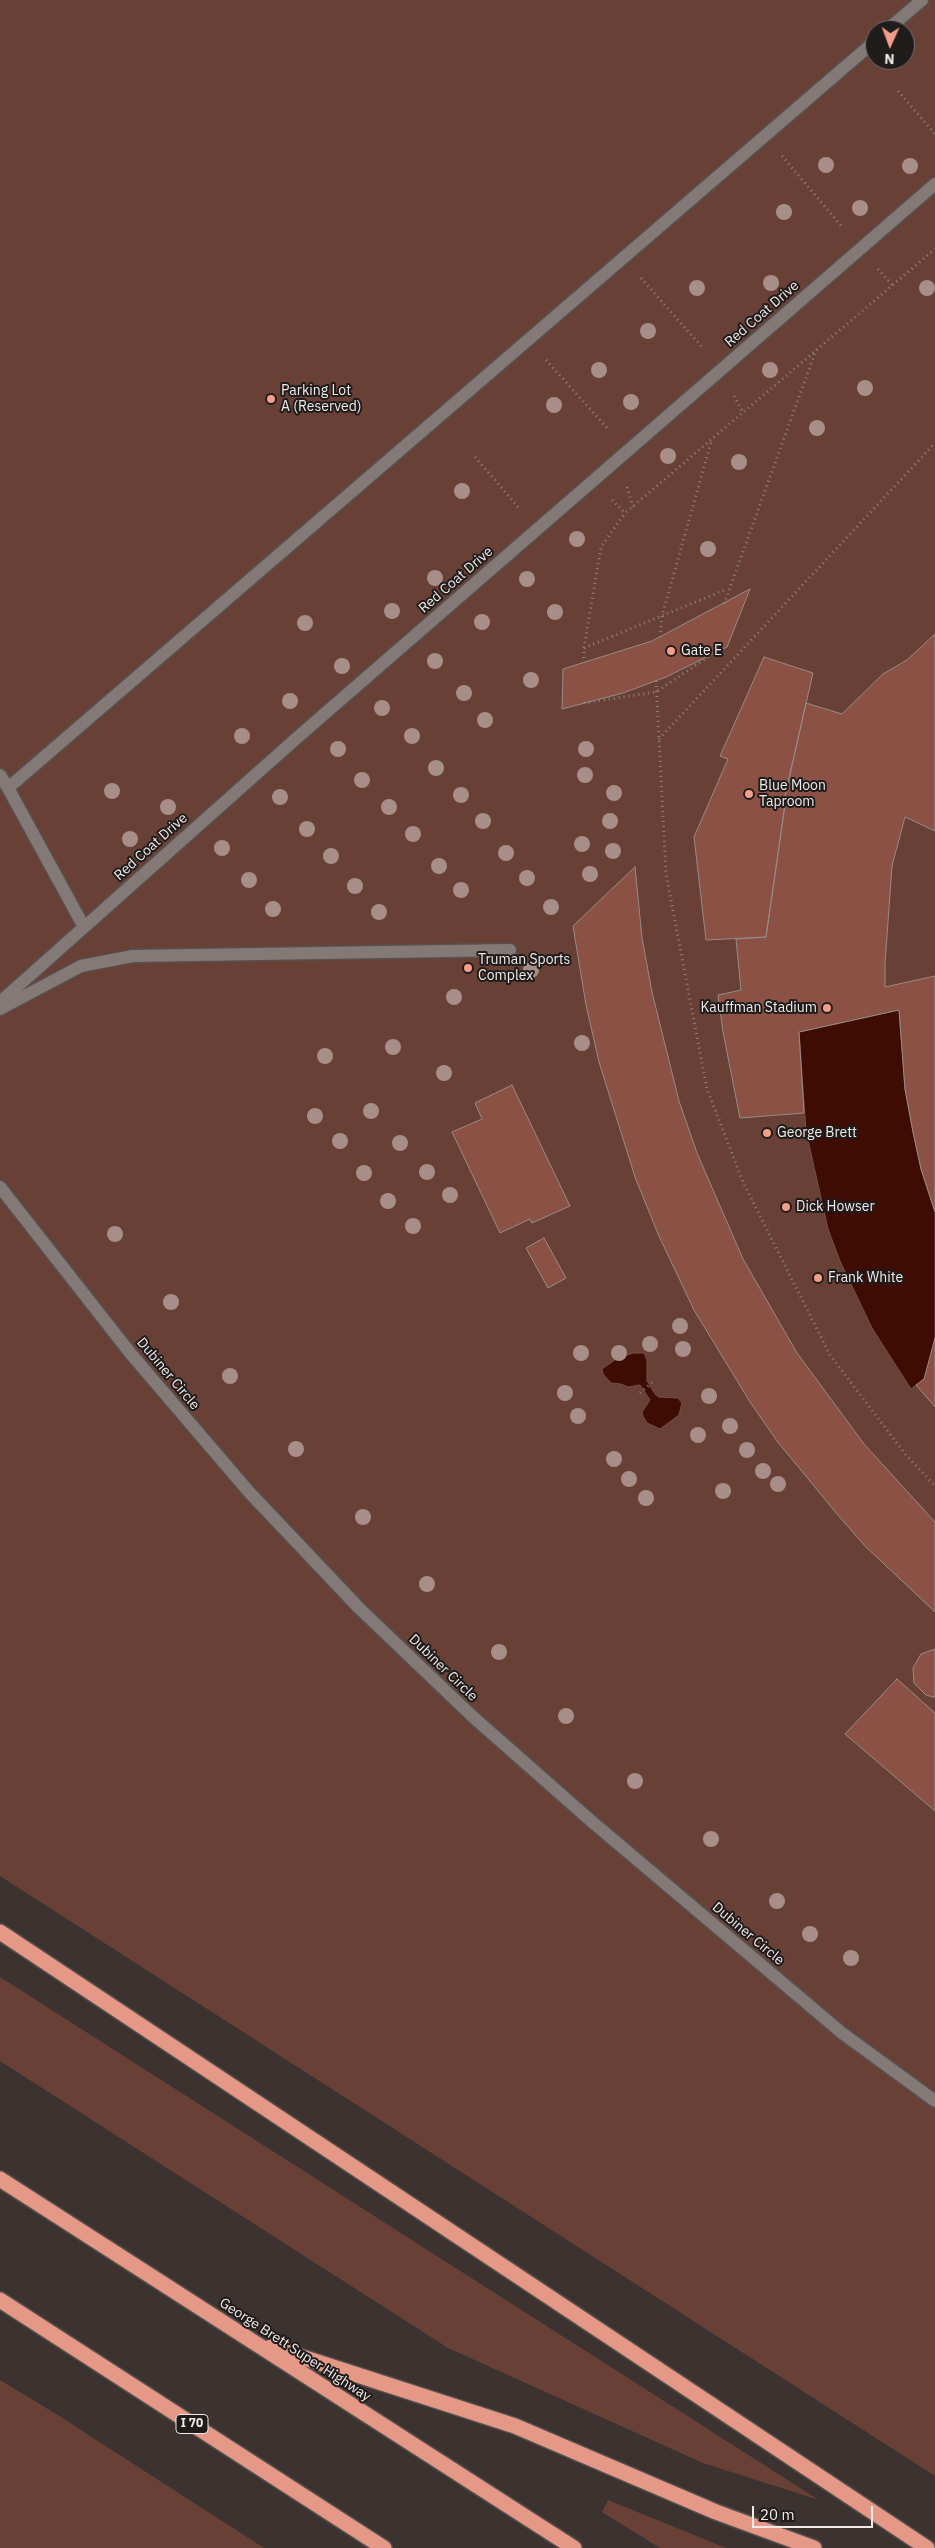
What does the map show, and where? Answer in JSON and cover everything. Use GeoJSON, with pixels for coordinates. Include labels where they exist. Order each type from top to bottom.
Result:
{"type":"FeatureCollection","features":[{"type":"Feature","properties":{"kind":"highway"},"geometry":{"type":"LineString","coordinates":[[0,1932],[926,2548]]}},
{"type":"Feature","properties":{"kind":"highway","name":"George Brett Super Highway"},"geometry":{"type":"LineString","coordinates":[[0,2179],[574,2548]]}},
{"type":"Feature","properties":{"kind":"highway","name":"I 70"},"geometry":{"type":"LineString","coordinates":[[0,2300],[384,2548]]}},
{"type":"Feature","properties":{"kind":"highway"},"geometry":{"type":"LineString","coordinates":[[250,2341],[515,2426],[716,2512],[814,2548]]}},
{"type":"Feature","properties":{"kind":"street"},"geometry":{"type":"LineString","coordinates":[[899,20],[922,0]]}},
{"type":"Feature","properties":{"kind":"street"},"geometry":{"type":"LineString","coordinates":[[8,788],[865,49]]}},
{"type":"Feature","properties":{"kind":"street","name":"Red Coat Drive"},"geometry":{"type":"LineString","coordinates":[[0,1002],[306,729],[935,184]]}},
{"type":"Feature","properties":{"kind":"street"},"geometry":{"type":"LineString","coordinates":[[0,775],[84,927]]}},
{"type":"Feature","properties":{"kind":"street"},"geometry":{"type":"LineString","coordinates":[[0,1009],[81,966],[133,956],[510,950]]}},
{"type":"Feature","properties":{"kind":"street","name":"Dubiner Circle"},"geometry":{"type":"LineString","coordinates":[[0,1187],[130,1354],[249,1492],[359,1608],[472,1716],[590,1820],[842,2033],[935,2101]]}},
{"type":"Feature","properties":{"kind":"path"},"geometry":{"type":"LineString","coordinates":[[898,92],[935,134]]}},
{"type":"Feature","properties":{"kind":"path"},"geometry":{"type":"LineString","coordinates":[[765,136],[848,234]]}},
{"type":"Feature","properties":{"kind":"path"},"geometry":{"type":"LineString","coordinates":[[584,663],[584,648],[601,547],[625,513],[935,249]]}},
{"type":"Feature","properties":{"kind":"path"},"geometry":{"type":"LineString","coordinates":[[624,258],[708,354]]}},
{"type":"Feature","properties":{"kind":"path"},"geometry":{"type":"LineString","coordinates":[[877,268],[892,285]]}},
{"type":"Feature","properties":{"kind":"path"},"geometry":{"type":"LineString","coordinates":[[529,340],[614,436]]}},
{"type":"Feature","properties":{"kind":"path"},"geometry":{"type":"LineString","coordinates":[[724,604],[816,350]]}},
{"type":"Feature","properties":{"kind":"path"},"geometry":{"type":"LineString","coordinates":[[731,391],[743,412]]}},
{"type":"Feature","properties":{"kind":"path"},"geometry":{"type":"LineString","coordinates":[[660,637],[662,616],[711,440]]}},
{"type":"Feature","properties":{"kind":"path"},"geometry":{"type":"LineString","coordinates":[[658,740],[935,443]]}},
{"type":"Feature","properties":{"kind":"path"},"geometry":{"type":"LineString","coordinates":[[476,457],[525,514]]}},
{"type":"Feature","properties":{"kind":"path"},"geometry":{"type":"LineString","coordinates":[[626,482],[633,507]]}},
{"type":"Feature","properties":{"kind":"path"},"geometry":{"type":"LineString","coordinates":[[608,496],[625,513]]}},
{"type":"Feature","properties":{"kind":"path"},"geometry":{"type":"LineString","coordinates":[[584,648],[728,589]]}},
{"type":"Feature","properties":{"kind":"path"},"geometry":{"type":"LineString","coordinates":[[584,703],[656,692],[711,655]]}},
{"type":"Feature","properties":{"kind":"path"},"geometry":{"type":"LineString","coordinates":[[656,681],[666,874],[707,1089],[743,1182],[830,1354],[906,1454],[935,1486]]}},
{"type":"Feature","properties":{"kind":"path"},"geometry":{"type":"LineString","coordinates":[[640,1393],[655,1380]]}},
{"type":"Feature","properties":{"kind":"shaded area","name":"Truman Sports Complex"},"geometry":{"type":"Polygon","coordinates":[[[0,0],[935,0],[935,2476],[0,1876],[0,0]]]}},
{"type":"Feature","properties":{"kind":"shaded area"},"geometry":{"type":"Polygon","coordinates":[[[899,1010],[905,1089],[921,1169],[935,1212],[935,1343],[924,1379],[911,1389],[872,1328],[840,1261],[828,1229],[806,1131],[799,1032],[899,1010]]]}},
{"type":"Feature","properties":{"kind":"shaded area"},"geometry":{"type":"Polygon","coordinates":[[[633,1353],[644,1353],[647,1360],[647,1381],[655,1394],[659,1397],[678,1398],[682,1403],[679,1415],[660,1429],[647,1423],[643,1416],[642,1412],[650,1400],[640,1385],[628,1387],[611,1383],[603,1374],[602,1369],[616,1359],[633,1353]]]}},
{"type":"Feature","properties":{"kind":"shaded area"},"geometry":{"type":"Polygon","coordinates":[[[0,1977],[819,2500],[703,2463],[448,2348],[0,2061],[0,1977]]]}},
{"type":"Feature","properties":{"kind":"shaded area"},"geometry":{"type":"Polygon","coordinates":[[[0,2380],[56,2414],[264,2548],[0,2548],[0,2380]]]}},
{"type":"Feature","properties":{"kind":"shaded area"},"geometry":{"type":"Polygon","coordinates":[[[608,2500],[726,2548],[660,2548],[602,2512],[608,2500]]]}},
{"type":"Feature","properties":{"kind":"building","name":"Gate E"},"geometry":{"type":"Polygon","coordinates":[[[750,589],[727,647],[666,677],[623,693],[562,709],[563,669],[652,641],[750,589]]]}},
{"type":"Feature","properties":{"kind":"building"},"geometry":{"type":"Polygon","coordinates":[[[935,634],[935,831],[905,817],[892,866],[885,987],[935,976],[935,1212],[921,1169],[905,1089],[899,1010],[799,1032],[804,1113],[740,1118],[723,1032],[718,995],[741,990],[736,939],[766,937],[785,805],[783,805],[806,703],[842,714],[883,674],[907,660],[935,634]]]}},
{"type":"Feature","properties":{"kind":"building","name":"Blue Moon Taproom"},"geometry":{"type":"Polygon","coordinates":[[[764,657],[813,673],[783,805],[785,805],[766,937],[706,940],[694,837],[728,759],[720,756],[764,657]]]}},
{"type":"Feature","properties":{"kind":"building"},"geometry":{"type":"Polygon","coordinates":[[[635,867],[642,938],[652,992],[679,1101],[697,1153],[743,1259],[797,1353],[864,1444],[935,1522],[935,1612],[865,1546],[777,1441],[750,1402],[694,1310],[658,1234],[635,1177],[599,1062],[586,1005],[573,926],[635,867]]]}},
{"type":"Feature","properties":{"kind":"building"},"geometry":{"type":"Polygon","coordinates":[[[512,1085],[570,1206],[532,1223],[530,1219],[500,1233],[452,1132],[482,1119],[475,1103],[512,1085]]]}},
{"type":"Feature","properties":{"kind":"building"},"geometry":{"type":"Polygon","coordinates":[[[544,1238],[566,1278],[548,1288],[526,1248],[544,1238]]]}},
{"type":"Feature","properties":{"kind":"building"},"geometry":{"type":"Polygon","coordinates":[[[935,1338],[935,1407],[916,1385],[924,1379],[935,1338]]]}},
{"type":"Feature","properties":{"kind":"building"},"geometry":{"type":"Polygon","coordinates":[[[935,1649],[935,1697],[933,1697],[926,1695],[914,1683],[913,1668],[921,1654],[935,1649]]]}},
{"type":"Feature","properties":{"kind":"building"},"geometry":{"type":"Polygon","coordinates":[[[897,1679],[935,1713],[935,1811],[845,1734],[897,1679]]]}},
{"type":"Feature","properties":{"kind":"place","name":"Parking Lot A (Reserved)"},"geometry":{"type":"Point","coordinates":[271,399]}},
{"type":"Feature","properties":{"kind":"place","name":"Gate E"},"geometry":{"type":"Point","coordinates":[671,651]}},
{"type":"Feature","properties":{"kind":"place","name":"Blue Moon Taproom"},"geometry":{"type":"Point","coordinates":[749,794]}},
{"type":"Feature","properties":{"kind":"place","name":"Truman Sports Complex"},"geometry":{"type":"Point","coordinates":[468,968]}},
{"type":"Feature","properties":{"kind":"place","name":"Kauffman Stadium"},"geometry":{"type":"Point","coordinates":[827,1008]}},
{"type":"Feature","properties":{"kind":"place","name":"George Brett"},"geometry":{"type":"Point","coordinates":[767,1133]}},
{"type":"Feature","properties":{"kind":"place","name":"Dick Howser"},"geometry":{"type":"Point","coordinates":[786,1207]}},
{"type":"Feature","properties":{"kind":"place","name":"Frank White"},"geometry":{"type":"Point","coordinates":[818,1278]}}]}
